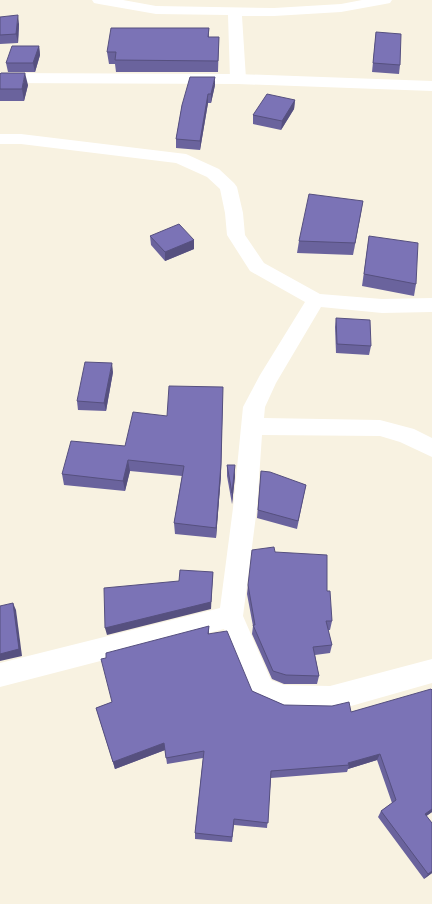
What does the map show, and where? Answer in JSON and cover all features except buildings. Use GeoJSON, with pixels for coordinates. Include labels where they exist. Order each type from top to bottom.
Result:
{"type":"FeatureCollection","features":[{"type":"Feature","properties":{"kind":"street"},"geometry":{"type":"LineString","coordinates":[[99,0],[156,10],[274,12],[341,8],[385,0]]}},
{"type":"Feature","properties":{"kind":"street"},"geometry":{"type":"LineString","coordinates":[[235,11],[238,79]]}},
{"type":"Feature","properties":{"kind":"street"},"geometry":{"type":"LineString","coordinates":[[0,78],[238,79],[432,86]]}},
{"type":"Feature","properties":{"kind":"street"},"geometry":{"type":"LineString","coordinates":[[0,139],[21,139],[180,158],[213,173],[228,187],[234,213],[236,235],[257,267],[316,300],[382,306],[432,305]]}},
{"type":"Feature","properties":{"kind":"street"},"geometry":{"type":"LineString","coordinates":[[316,300],[267,380],[254,407],[245,508],[231,616],[262,689],[283,698],[330,699],[432,671]]}},
{"type":"Feature","properties":{"kind":"street"},"geometry":{"type":"LineString","coordinates":[[252,426],[380,428],[406,435],[432,448]]}},
{"type":"Feature","properties":{"kind":"street"},"geometry":{"type":"LineString","coordinates":[[0,675],[231,616]]}}]}
